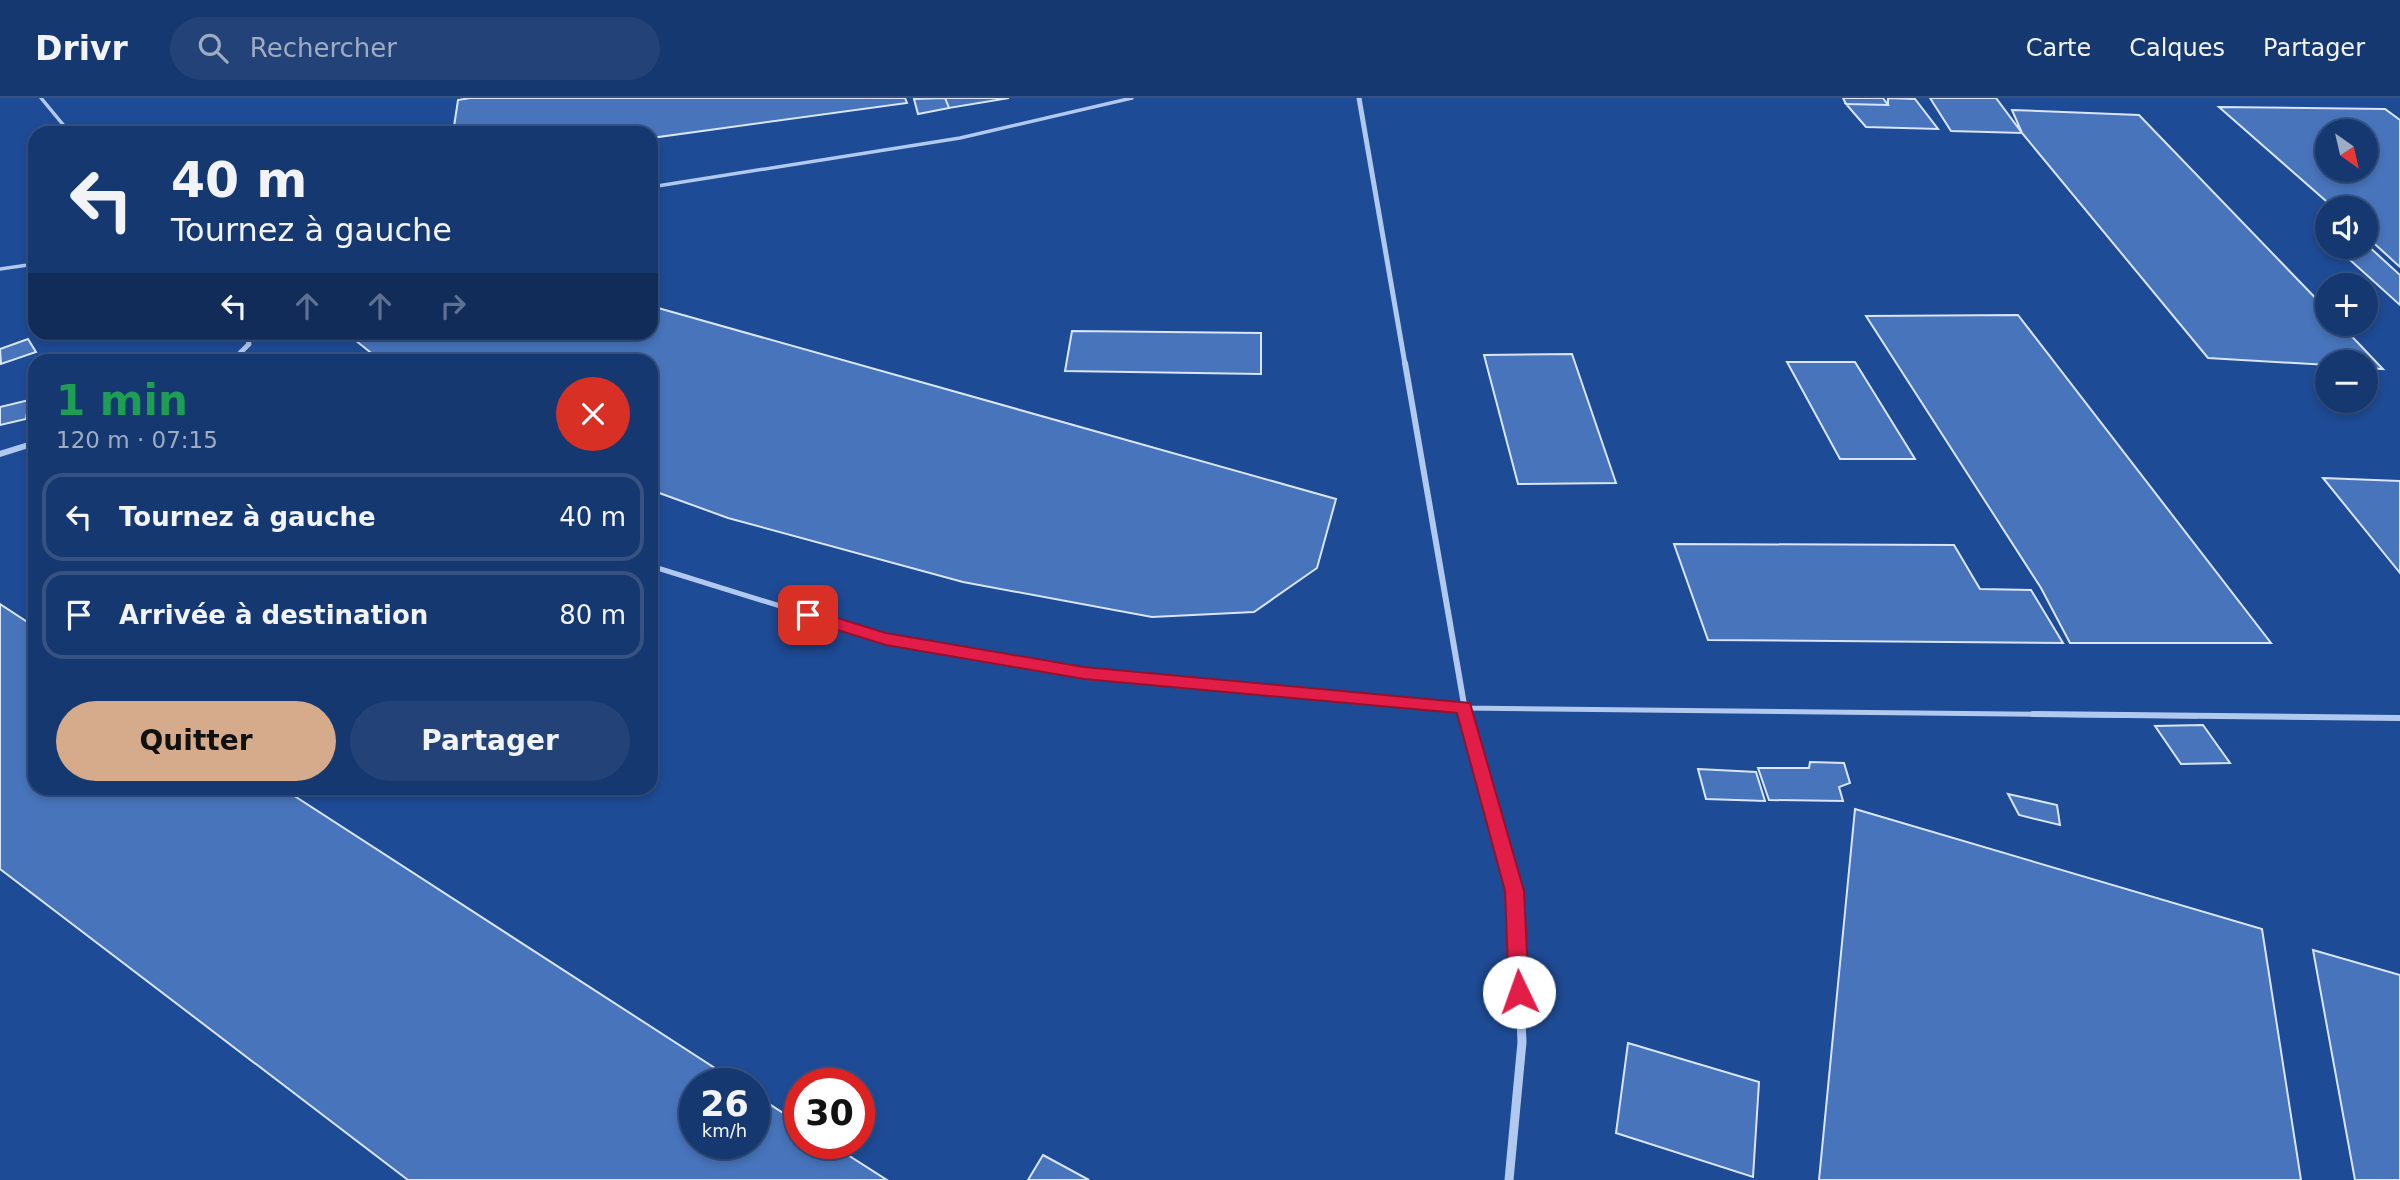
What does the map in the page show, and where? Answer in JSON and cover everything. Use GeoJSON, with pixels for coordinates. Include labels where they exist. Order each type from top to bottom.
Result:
{"type":"FeatureCollection","features":[{"type":"Feature","properties":{"kind":"street"},"geometry":{"type":"LineString","coordinates":[[1356,100],[1464,708],[1514,891],[1521,1042],[1509,1180]]}},
{"type":"Feature","properties":{"kind":"street"},"geometry":{"type":"LineString","coordinates":[[239,354],[249,344],[248,340]]}},
{"type":"Feature","properties":{"kind":"street"},"geometry":{"type":"LineString","coordinates":[[0,454],[28,445]]}},
{"type":"Feature","properties":{"kind":"lane"},"geometry":{"type":"LineString","coordinates":[[41,98],[64,126]]}},
{"type":"Feature","properties":{"kind":"lane"},"geometry":{"type":"LineString","coordinates":[[658,186],[960,138],[1132,98]]}},
{"type":"Feature","properties":{"kind":"lane"},"geometry":{"type":"LineString","coordinates":[[0,269],[28,265]]}},
{"type":"Feature","properties":{"kind":"lane"},"geometry":{"type":"LineString","coordinates":[[658,568],[886,639],[1084,673],[1464,708],[2400,718]]}},
{"type":"Feature","properties":{"kind":"building"},"geometry":{"type":"Polygon","coordinates":[[[905,98],[907,103],[658,137],[658,126],[454,126],[458,100],[905,98]]]}},
{"type":"Feature","properties":{"kind":"building"},"geometry":{"type":"Polygon","coordinates":[[[945,98],[949,108],[918,114],[914,99],[945,98]]]}},
{"type":"Feature","properties":{"kind":"building"},"geometry":{"type":"Polygon","coordinates":[[[945,98],[1009,98],[949,108],[945,98]]]}},
{"type":"Feature","properties":{"kind":"building"},"geometry":{"type":"Polygon","coordinates":[[[1843,98],[1883,98],[1888,105],[1846,104],[1843,98]]]}},
{"type":"Feature","properties":{"kind":"building"},"geometry":{"type":"Polygon","coordinates":[[[1888,98],[1915,99],[1938,129],[1866,127],[1846,104],[1888,105],[1888,98]]]}},
{"type":"Feature","properties":{"kind":"building"},"geometry":{"type":"Polygon","coordinates":[[[1930,98],[1996,98],[2022,133],[1951,131],[1930,98]]]}},
{"type":"Feature","properties":{"kind":"building"},"geometry":{"type":"Polygon","coordinates":[[[2219,107],[2385,109],[2400,120],[2400,267],[2378,247],[2378,196],[2320,196],[2219,107]]]}},
{"type":"Feature","properties":{"kind":"building"},"geometry":{"type":"Polygon","coordinates":[[[2012,110],[2139,115],[2315,298],[2315,336],[2351,336],[2365,350],[2315,350],[2315,364],[2208,358],[2022,133],[2012,110]]]}},
{"type":"Feature","properties":{"kind":"building"},"geometry":{"type":"Polygon","coordinates":[[[2378,255],[2400,275],[2400,305],[2378,285],[2378,273],[2365,273],[2349,259],[2378,259],[2378,255]]]}},
{"type":"Feature","properties":{"kind":"building"},"geometry":{"type":"Polygon","coordinates":[[[658,308],[1336,499],[1317,568],[1254,612],[1152,617],[963,582],[728,518],[658,493],[658,354],[372,354],[355,340],[658,340],[658,308]]]}},
{"type":"Feature","properties":{"kind":"building"},"geometry":{"type":"Polygon","coordinates":[[[2018,315],[2271,643],[2070,643],[2041,588],[1866,316],[2018,315]]]}},
{"type":"Feature","properties":{"kind":"building"},"geometry":{"type":"Polygon","coordinates":[[[1072,331],[1261,333],[1261,374],[1065,371],[1072,331]]]}},
{"type":"Feature","properties":{"kind":"building"},"geometry":{"type":"Polygon","coordinates":[[[28,339],[36,352],[1,364],[0,349],[28,339]]]}},
{"type":"Feature","properties":{"kind":"building"},"geometry":{"type":"Polygon","coordinates":[[[1572,354],[1616,483],[1518,484],[1484,355],[1572,354]]]}},
{"type":"Feature","properties":{"kind":"building"},"geometry":{"type":"Polygon","coordinates":[[[1787,362],[1855,362],[1915,459],[1840,459],[1787,362]]]}},
{"type":"Feature","properties":{"kind":"building"},"geometry":{"type":"Polygon","coordinates":[[[28,400],[26,419],[0,425],[0,407],[28,400]]]}},
{"type":"Feature","properties":{"kind":"building"},"geometry":{"type":"Polygon","coordinates":[[[2323,478],[2400,481],[2400,573],[2323,478]]]}},
{"type":"Feature","properties":{"kind":"building"},"geometry":{"type":"Polygon","coordinates":[[[1674,544],[1954,545],[1980,589],[2031,590],[2063,643],[1708,640],[1674,544]]]}},
{"type":"Feature","properties":{"kind":"building"},"geometry":{"type":"Polygon","coordinates":[[[0,604],[28,622],[28,795],[293,795],[715,1068],[679,1068],[679,1159],[770,1159],[770,1104],[784,1114],[784,1159],[854,1159],[887,1180],[408,1180],[0,869],[0,604]]]}},
{"type":"Feature","properties":{"kind":"building"},"geometry":{"type":"Polygon","coordinates":[[[2203,725],[2230,763],[2181,764],[2155,726],[2203,725]]]}},
{"type":"Feature","properties":{"kind":"building"},"geometry":{"type":"Polygon","coordinates":[[[1810,762],[1844,763],[1850,783],[1839,787],[1843,801],[1769,800],[1758,768],[1809,768],[1810,762]]]}},
{"type":"Feature","properties":{"kind":"building"},"geometry":{"type":"Polygon","coordinates":[[[1698,769],[1756,772],[1765,801],[1706,799],[1698,769]]]}},
{"type":"Feature","properties":{"kind":"building"},"geometry":{"type":"Polygon","coordinates":[[[2008,794],[2057,805],[2060,825],[2019,815],[2008,794]]]}},
{"type":"Feature","properties":{"kind":"building"},"geometry":{"type":"Polygon","coordinates":[[[1855,809],[2262,929],[2301,1180],[1819,1180],[1855,809]]]}},
{"type":"Feature","properties":{"kind":"building"},"geometry":{"type":"Polygon","coordinates":[[[2313,950],[2400,975],[2400,1180],[2355,1180],[2313,950]]]}},
{"type":"Feature","properties":{"kind":"building"},"geometry":{"type":"Polygon","coordinates":[[[1628,1043],[1759,1082],[1753,1177],[1616,1133],[1628,1043]]]}},
{"type":"Feature","properties":{"kind":"building"},"geometry":{"type":"Polygon","coordinates":[[[1043,1155],[1089,1180],[1028,1180],[1043,1155]]]}},
{"type":"Feature","properties":{"kind":"route"},"geometry":{"type":"LineString","coordinates":[[808,615],[886,639],[1084,673],[1464,708],[1514,891],[1519,992]]}}]}
